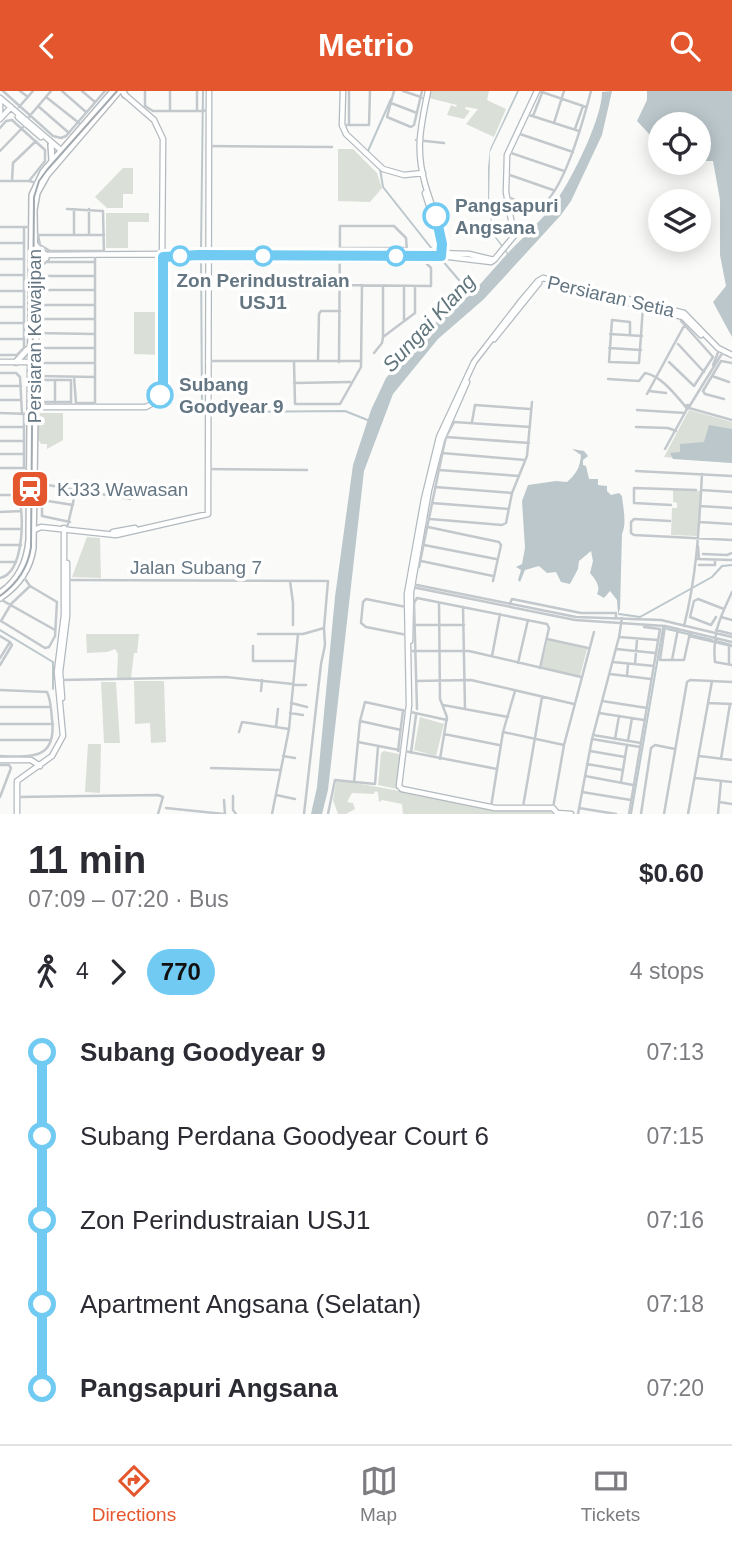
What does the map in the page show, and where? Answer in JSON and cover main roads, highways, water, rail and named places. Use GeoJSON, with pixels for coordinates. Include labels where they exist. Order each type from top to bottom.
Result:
{"type":"FeatureCollection","features":[{"type":"Feature","properties":{"kind":"main road","name":"Persiaran Kewajipan"},"geometry":{"type":"LineString","coordinates":[[30,285],[28,252],[37,193],[80,125],[119,92]]}},
{"type":"Feature","properties":{"kind":"main road","name":"Persiaran Kewajipan"},"geometry":{"type":"LineString","coordinates":[[0,593],[22,568],[32,526],[26,468],[25,414],[35,378],[31,347],[31,199],[37,183],[51,163],[119,92]]}},
{"type":"Feature","properties":{"kind":"main road"},"geometry":{"type":"LineString","coordinates":[[51,163],[52,144],[70,141]]}},
{"type":"Feature","properties":{"kind":"main road","name":"Persiaran Kewajipan"},"geometry":{"type":"LineString","coordinates":[[2,599],[23,576],[32,557],[35,378],[31,347],[36,333],[36,273],[30,257],[34,243],[31,231]]}},
{"type":"Feature","properties":{"kind":"main road"},"geometry":{"type":"LineString","coordinates":[[34,243],[46,256],[40,261],[36,273]]}},
{"type":"Feature","properties":{"kind":"main road"},"geometry":{"type":"LineString","coordinates":[[31,347],[17,363],[35,378]]}},
{"type":"Feature","properties":{"kind":"waterway"},"geometry":{"type":"LineString","coordinates":[[201,251],[203,91]]}},
{"type":"Feature","properties":{"kind":"waterway"},"geometry":{"type":"LineString","coordinates":[[368,151],[391,99]]}},
{"type":"Feature","properties":{"kind":"waterway"},"geometry":{"type":"LineString","coordinates":[[380,169],[383,187],[432,249]]}},
{"type":"Feature","properties":{"kind":"waterway"},"geometry":{"type":"LineString","coordinates":[[201,257],[202,409],[210,412],[345,411],[370,421]]}},
{"type":"Feature","properties":{"kind":"waterway","name":"Sungai Klang"},"geometry":{"type":"LineString","coordinates":[[441,259],[470,293]]}},
{"type":"Feature","properties":{"kind":"waterway"},"geometry":{"type":"LineString","coordinates":[[619,614],[640,617],[712,577],[722,566],[732,565]]}},
{"type":"Feature","properties":{"kind":"waterway"},"geometry":{"type":"LineString","coordinates":[[631,814],[663,628]]}},
{"type":"Feature","properties":{"kind":"waterway"},"geometry":{"type":"LineString","coordinates":[[667,629],[676,631]]}},
{"type":"Feature","properties":{"kind":"waterway"},"geometry":{"type":"LineString","coordinates":[[0,630],[53,662],[53,689]]}},
{"type":"Feature","properties":{"kind":"waterway"},"geometry":{"type":"LineString","coordinates":[[679,632],[688,634]]}},
{"type":"Feature","properties":{"kind":"waterway"},"geometry":{"type":"LineString","coordinates":[[691,635],[712,640]]}},
{"type":"Feature","properties":{"kind":"waterway"},"geometry":{"type":"LineString","coordinates":[[716,641],[732,645]]}},
{"type":"Feature","properties":{"kind":"tram line"},"geometry":{"type":"LineString","coordinates":[[0,596],[21,575],[31,547],[34,197],[39,181],[47,170],[117,91]]}},
{"type":"Feature","properties":{"kind":"place","name":"Pangsapuri Angsana"},"geometry":{"type":"Point","coordinates":[436,216]}},
{"type":"Feature","properties":{"kind":"place","name":"Zon Perindustraian USJ1"},"geometry":{"type":"Point","coordinates":[263,256]}},
{"type":"Feature","properties":{"kind":"place","name":"Subang Goodyear 9"},"geometry":{"type":"Point","coordinates":[160,395]}},
{"type":"Feature","properties":{"kind":"place","name":"KJ33 Wawasan"},"geometry":{"type":"Point","coordinates":[30,489]}}]}
